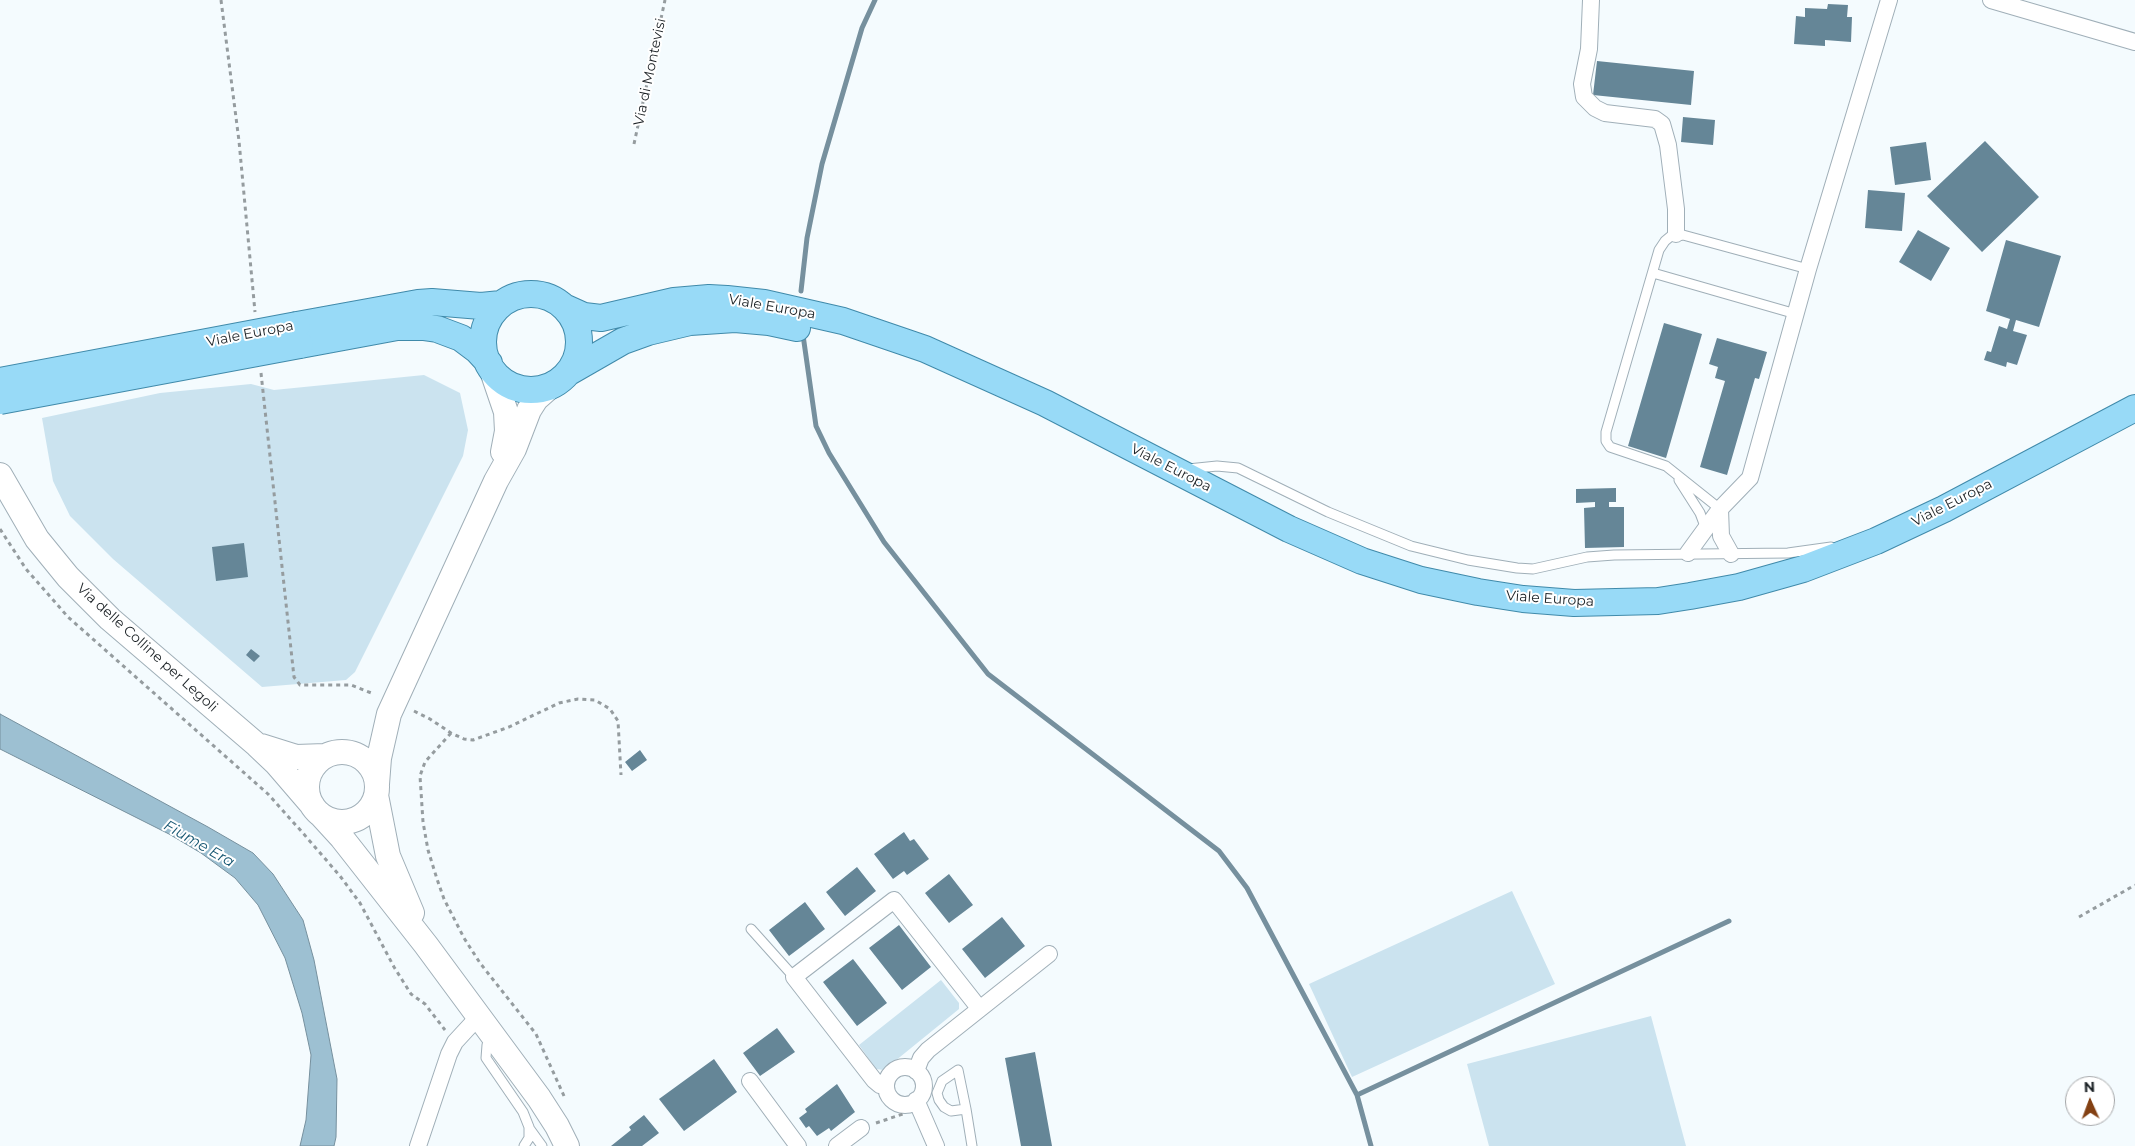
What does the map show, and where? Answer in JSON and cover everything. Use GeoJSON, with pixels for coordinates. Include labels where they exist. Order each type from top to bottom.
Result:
{"type":"FeatureCollection","features":[{"type":"Feature","properties":{"kind":"main road","name":"Viale Europa"},"geometry":{"type":"LineString","coordinates":[[0,401],[298,335],[432,302],[481,306],[502,304],[518,296],[538,294],[584,316],[601,318],[618,316],[658,304],[691,299],[727,299],[764,303],[843,321],[898,338],[1045,403],[1310,539],[1362,560],[1439,584],[1523,599],[1588,603],[1658,601],[1775,578],[1876,541],[1944,508],[2135,408]]}},
{"type":"Feature","properties":{"kind":"main road"},"geometry":{"type":"LineString","coordinates":[[490,366],[484,348],[484,332],[490,317],[502,304]]}},
{"type":"Feature","properties":{"kind":"main road"},"geometry":{"type":"LineString","coordinates":[[561,378],[576,358],[579,344],[576,324],[564,307]]}},
{"type":"Feature","properties":{"kind":"main road","name":"Viale Europa"},"geometry":{"type":"LineString","coordinates":[[0,381],[298,335],[423,327],[437,329],[461,338],[477,350],[505,382],[514,386],[534,389],[561,378],[609,348],[648,332],[690,322],[735,319],[769,322],[818,332],[972,372]]}},
{"type":"Feature","properties":{"kind":"street"},"geometry":{"type":"LineString","coordinates":[[1590,0],[1589,49],[1582,84],[1584,97],[1595,108],[1605,113],[1655,118],[1662,124],[1668,145],[1676,209],[1676,234]]}},
{"type":"Feature","properties":{"kind":"street"},"geometry":{"type":"LineString","coordinates":[[1688,553],[1720,509],[1750,478],[1808,269],[1889,0]]}},
{"type":"Feature","properties":{"kind":"street"},"geometry":{"type":"LineString","coordinates":[[1991,0],[2135,42]]}},
{"type":"Feature","properties":{"kind":"street"},"geometry":{"type":"LineString","coordinates":[[490,366],[502,398],[506,419],[506,442],[496,481]]}},
{"type":"Feature","properties":{"kind":"street"},"geometry":{"type":"LineString","coordinates":[[390,714],[364,739],[348,749],[330,754],[313,768],[307,784],[308,796],[316,810],[330,820],[342,822],[353,820],[371,806],[376,790],[379,758],[390,714],[496,481],[514,449],[529,410],[536,400],[561,378]]}},
{"type":"Feature","properties":{"kind":"street","name":"Via delle Colline per Legoli"},"geometry":{"type":"LineString","coordinates":[[0,475],[37,539],[80,590],[110,619],[276,763],[342,838],[426,944]]}},
{"type":"Feature","properties":{"kind":"street"},"geometry":{"type":"LineString","coordinates":[[1720,509],[1721,536],[1731,554]]}},
{"type":"Feature","properties":{"kind":"street"},"geometry":{"type":"LineString","coordinates":[[257,745],[296,757],[347,752],[363,760],[374,773],[382,832],[388,856],[426,944],[539,1098],[567,1146]]}},
{"type":"Feature","properties":{"kind":"street"},"geometry":{"type":"LineString","coordinates":[[886,1086],[880,1085],[874,1080],[794,977],[894,900],[979,1008]]}},
{"type":"Feature","properties":{"kind":"street"},"geometry":{"type":"LineString","coordinates":[[916,1071],[921,1058],[928,1050],[1050,954]]}},
{"type":"Feature","properties":{"kind":"street"},"geometry":{"type":"LineString","coordinates":[[418,1146],[449,1054],[455,1042],[479,1016]]}},
{"type":"Feature","properties":{"kind":"street"},"geometry":{"type":"LineString","coordinates":[[918,1105],[897,1103],[891,1099],[886,1086],[888,1077],[892,1072],[906,1067],[916,1071],[923,1080],[923,1089],[918,1105],[936,1146]]}},
{"type":"Feature","properties":{"kind":"street"},"geometry":{"type":"LineString","coordinates":[[750,1081],[798,1146]]}},
{"type":"Feature","properties":{"kind":"street"},"geometry":{"type":"LineString","coordinates":[[837,1146],[861,1128]]}},
{"type":"Feature","properties":{"kind":"lane"},"geometry":{"type":"LineString","coordinates":[[1720,509],[1672,469],[1610,447],[1606,441],[1606,432],[1662,244],[1676,234],[1808,269]]}},
{"type":"Feature","properties":{"kind":"lane"},"geometry":{"type":"LineString","coordinates":[[1653,273],[1796,314]]}},
{"type":"Feature","properties":{"kind":"lane"},"geometry":{"type":"LineString","coordinates":[[1177,471],[1217,466],[1232,467],[1328,512],[1411,546],[1478,562],[1517,568],[1533,568],[1598,556],[1688,553],[1788,553],[1876,541]]}},
{"type":"Feature","properties":{"kind":"lane"},"geometry":{"type":"LineString","coordinates":[[1672,469],[1692,500],[1706,528]]}},
{"type":"Feature","properties":{"kind":"lane"},"geometry":{"type":"LineString","coordinates":[[751,930],[794,977]]}},
{"type":"Feature","properties":{"kind":"lane"},"geometry":{"type":"LineString","coordinates":[[494,1038],[487,1045],[486,1058],[524,1112],[529,1127],[542,1146]]}},
{"type":"Feature","properties":{"kind":"lane"},"geometry":{"type":"LineString","coordinates":[[966,1109],[951,1111],[944,1107],[937,1093],[942,1081],[958,1070],[966,1109],[972,1146]]}},
{"type":"Feature","properties":{"kind":"lane"},"geometry":{"type":"LineString","coordinates":[[524,1146],[529,1138],[529,1127]]}},
{"type":"Feature","properties":{"kind":"path"},"geometry":{"type":"LineString","coordinates":[[221,0],[239,141],[256,317]]}},
{"type":"Feature","properties":{"kind":"path","name":"Via di Montevisi"},"geometry":{"type":"LineString","coordinates":[[634,144],[665,0]]}},
{"type":"Feature","properties":{"kind":"path"},"geometry":{"type":"LineString","coordinates":[[261,367],[294,676],[300,685],[351,685],[374,694]]}},
{"type":"Feature","properties":{"kind":"path"},"geometry":{"type":"LineString","coordinates":[[0,529],[26,569],[68,617],[268,794],[302,832],[340,876],[360,903],[394,967],[411,994],[425,1004],[455,1042]]}},
{"type":"Feature","properties":{"kind":"path"},"geometry":{"type":"LineString","coordinates":[[414,711],[430,718],[451,734],[464,739],[482,738],[559,704],[578,698],[595,700],[610,709],[618,721],[621,775]]}},
{"type":"Feature","properties":{"kind":"path"},"geometry":{"type":"LineString","coordinates":[[451,734],[425,762],[420,776],[423,822],[428,850],[437,879],[444,899],[464,938],[480,963],[536,1034],[566,1101]]}},
{"type":"Feature","properties":{"kind":"path"},"geometry":{"type":"LineString","coordinates":[[2079,917],[2135,885]]}},
{"type":"Feature","properties":{"kind":"path"},"geometry":{"type":"LineString","coordinates":[[861,1128],[918,1105]]}},
{"type":"Feature","properties":{"kind":"shaded area"},"geometry":{"type":"Polygon","coordinates":[[[424,375],[460,393],[468,430],[463,456],[355,672],[346,680],[262,687],[113,559],[70,516],[53,481],[42,418],[160,393],[251,384],[274,390],[424,375]]]}},
{"type":"Feature","properties":{"kind":"shaded area"},"geometry":{"type":"Polygon","coordinates":[[[1512,891],[1555,984],[1352,1077],[1309,984],[1512,891]]]}},
{"type":"Feature","properties":{"kind":"shaded area"},"geometry":{"type":"Polygon","coordinates":[[[941,980],[959,1003],[959,1009],[884,1070],[876,1069],[859,1045],[941,980]]]}},
{"type":"Feature","properties":{"kind":"shaded area"},"geometry":{"type":"Polygon","coordinates":[[[1651,1016],[1686,1146],[1489,1146],[1467,1064],[1651,1016]]]}},
{"type":"Feature","properties":{"kind":"water","name":"Fiume Era"},"geometry":{"type":"Polygon","coordinates":[[[0,714],[253,853],[273,874],[303,920],[314,960],[337,1079],[336,1137],[334,1146],[300,1146],[306,1120],[311,1055],[302,1013],[285,958],[258,905],[235,878],[201,853],[169,834],[0,749],[0,714]]]}},
{"type":"Feature","properties":{"kind":"building"},"geometry":{"type":"Polygon","coordinates":[[[1828,4],[1848,5],[1847,17],[1852,17],[1851,42],[1825,40],[1825,46],[1794,44],[1796,16],[1805,17],[1805,8],[1827,9],[1828,4]]]}},
{"type":"Feature","properties":{"kind":"building"},"geometry":{"type":"Polygon","coordinates":[[[1597,61],[1694,71],[1691,105],[1593,95],[1597,61]]]}},
{"type":"Feature","properties":{"kind":"building"},"geometry":{"type":"Polygon","coordinates":[[[1683,117],[1715,120],[1713,145],[1681,142],[1683,117]]]}},
{"type":"Feature","properties":{"kind":"building"},"geometry":{"type":"Polygon","coordinates":[[[1985,141],[2039,197],[1982,252],[1927,196],[1985,141]]]}},
{"type":"Feature","properties":{"kind":"building"},"geometry":{"type":"Polygon","coordinates":[[[1926,142],[1931,180],[1895,185],[1890,147],[1926,142]]]}},
{"type":"Feature","properties":{"kind":"building"},"geometry":{"type":"Polygon","coordinates":[[[1868,190],[1905,193],[1902,231],[1865,228],[1868,190]]]}},
{"type":"Feature","properties":{"kind":"building"},"geometry":{"type":"Polygon","coordinates":[[[1918,230],[1950,248],[1931,281],[1899,262],[1918,230]]]}},
{"type":"Feature","properties":{"kind":"building"},"geometry":{"type":"Polygon","coordinates":[[[2006,240],[2061,256],[2039,327],[2016,320],[2013,331],[2027,335],[2017,365],[2007,362],[2006,367],[1984,360],[1987,351],[1991,352],[1999,326],[2007,329],[2010,319],[1986,311],[2006,240]]]}},
{"type":"Feature","properties":{"kind":"building"},"geometry":{"type":"Polygon","coordinates":[[[1664,323],[1702,334],[1666,458],[1628,446],[1664,323]]]}},
{"type":"Feature","properties":{"kind":"building"},"geometry":{"type":"Polygon","coordinates":[[[1717,338],[1767,352],[1759,379],[1755,378],[1727,475],[1700,467],[1725,381],[1715,378],[1718,367],[1709,364],[1717,338]]]}},
{"type":"Feature","properties":{"kind":"building"},"geometry":{"type":"Polygon","coordinates":[[[1616,488],[1616,502],[1609,502],[1609,507],[1624,507],[1624,547],[1585,548],[1584,508],[1595,507],[1595,502],[1576,503],[1576,489],[1616,488]]]}},
{"type":"Feature","properties":{"kind":"building"},"geometry":{"type":"Polygon","coordinates":[[[244,543],[248,577],[216,581],[212,547],[244,543]]]}},
{"type":"Feature","properties":{"kind":"building"},"geometry":{"type":"Polygon","coordinates":[[[251,649],[260,656],[254,662],[246,655],[251,649]]]}},
{"type":"Feature","properties":{"kind":"building"},"geometry":{"type":"Polygon","coordinates":[[[640,750],[647,760],[632,771],[625,762],[640,750]]]}},
{"type":"Feature","properties":{"kind":"building"},"geometry":{"type":"Polygon","coordinates":[[[904,832],[910,841],[914,839],[929,859],[907,875],[904,871],[893,879],[874,854],[904,832]]]}},
{"type":"Feature","properties":{"kind":"building"},"geometry":{"type":"Polygon","coordinates":[[[857,867],[876,891],[845,916],[826,892],[857,867]]]}},
{"type":"Feature","properties":{"kind":"building"},"geometry":{"type":"Polygon","coordinates":[[[949,874],[973,905],[949,923],[925,893],[949,874]]]}},
{"type":"Feature","properties":{"kind":"building"},"geometry":{"type":"Polygon","coordinates":[[[805,902],[825,929],[789,956],[769,930],[805,902]]]}},
{"type":"Feature","properties":{"kind":"building"},"geometry":{"type":"Polygon","coordinates":[[[1002,917],[1025,946],[985,978],[962,949],[1002,917]]]}},
{"type":"Feature","properties":{"kind":"building"},"geometry":{"type":"Polygon","coordinates":[[[899,925],[931,967],[902,990],[869,948],[899,925]]]}},
{"type":"Feature","properties":{"kind":"building"},"geometry":{"type":"Polygon","coordinates":[[[853,959],[887,1003],[857,1026],[823,982],[853,959]]]}},
{"type":"Feature","properties":{"kind":"building"},"geometry":{"type":"Polygon","coordinates":[[[777,1028],[795,1052],[760,1076],[743,1053],[777,1028]]]}},
{"type":"Feature","properties":{"kind":"building"},"geometry":{"type":"Polygon","coordinates":[[[1035,1052],[1052,1146],[1021,1146],[1005,1058],[1035,1052]]]}},
{"type":"Feature","properties":{"kind":"building"},"geometry":{"type":"Polygon","coordinates":[[[714,1059],[737,1092],[684,1131],[659,1099],[714,1059]]]}},
{"type":"Feature","properties":{"kind":"building"},"geometry":{"type":"Polygon","coordinates":[[[837,1084],[855,1112],[831,1131],[829,1128],[817,1136],[809,1126],[806,1128],[799,1118],[807,1112],[805,1109],[837,1084]]]}},
{"type":"Feature","properties":{"kind":"building"},"geometry":{"type":"Polygon","coordinates":[[[644,1115],[659,1133],[642,1146],[611,1146],[631,1130],[629,1127],[644,1115]]]}},
{"type":"Feature","properties":{"kind":"waterway"},"geometry":{"type":"LineString","coordinates":[[801,291],[807,238],[822,164],[862,28],[875,0]]}},
{"type":"Feature","properties":{"kind":"waterway"},"geometry":{"type":"LineString","coordinates":[[803,335],[816,426],[829,453],[884,542],[988,674],[1219,851],[1247,888],[1357,1095],[1729,921]]}},
{"type":"Feature","properties":{"kind":"waterway"},"geometry":{"type":"LineString","coordinates":[[1357,1095],[1371,1146]]}}]}
